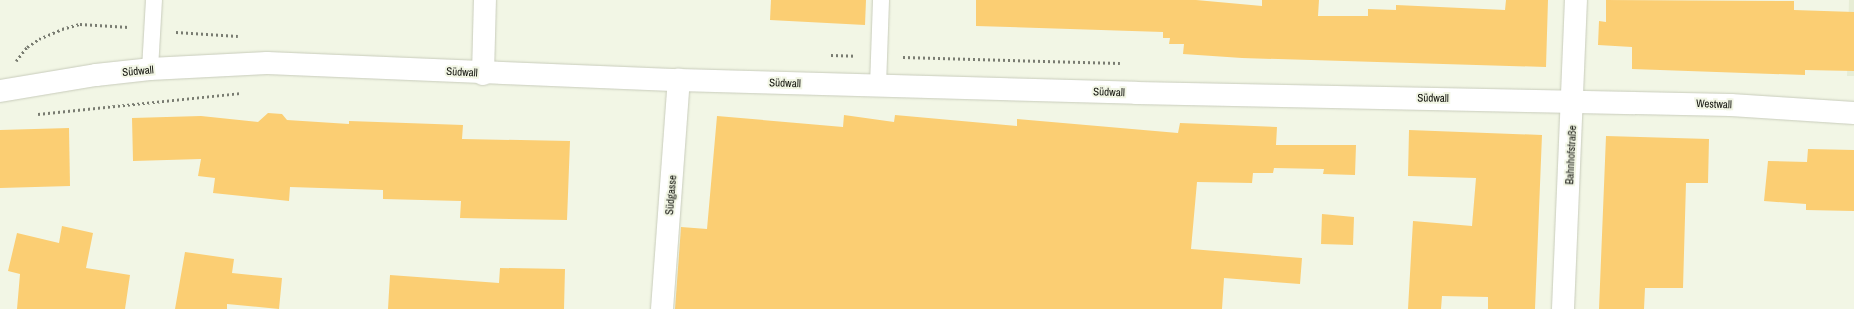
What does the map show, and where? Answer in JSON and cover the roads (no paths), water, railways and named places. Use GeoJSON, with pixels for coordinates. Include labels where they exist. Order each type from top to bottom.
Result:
{"type":"FeatureCollection","features":[{"type":"Feature","properties":{"kind":"street"},"geometry":{"type":"LineString","coordinates":[[483,74],[485,0]]}},
{"type":"Feature","properties":{"kind":"street","name":"Bahnhofstraße"},"geometry":{"type":"LineString","coordinates":[[1563,309],[1573,100],[1576,0]]}},
{"type":"Feature","properties":{"kind":"street","name":"Südwall"},"geometry":{"type":"LineString","coordinates":[[0,91],[96,75],[150,69],[267,63],[483,74],[878,86],[1144,93],[1573,100]]}},
{"type":"Feature","properties":{"kind":"street","name":"Südgasse"},"geometry":{"type":"LineString","coordinates":[[662,309],[679,80]]}},
{"type":"Feature","properties":{"kind":"street","name":"Westwall"},"geometry":{"type":"LineString","coordinates":[[1573,100],[1731,105],[1854,113]]}},
{"type":"Feature","properties":{"kind":"lane"},"geometry":{"type":"LineString","coordinates":[[150,69],[154,0]]}},
{"type":"Feature","properties":{"kind":"lane"},"geometry":{"type":"LineString","coordinates":[[878,86],[881,0]]}}]}
